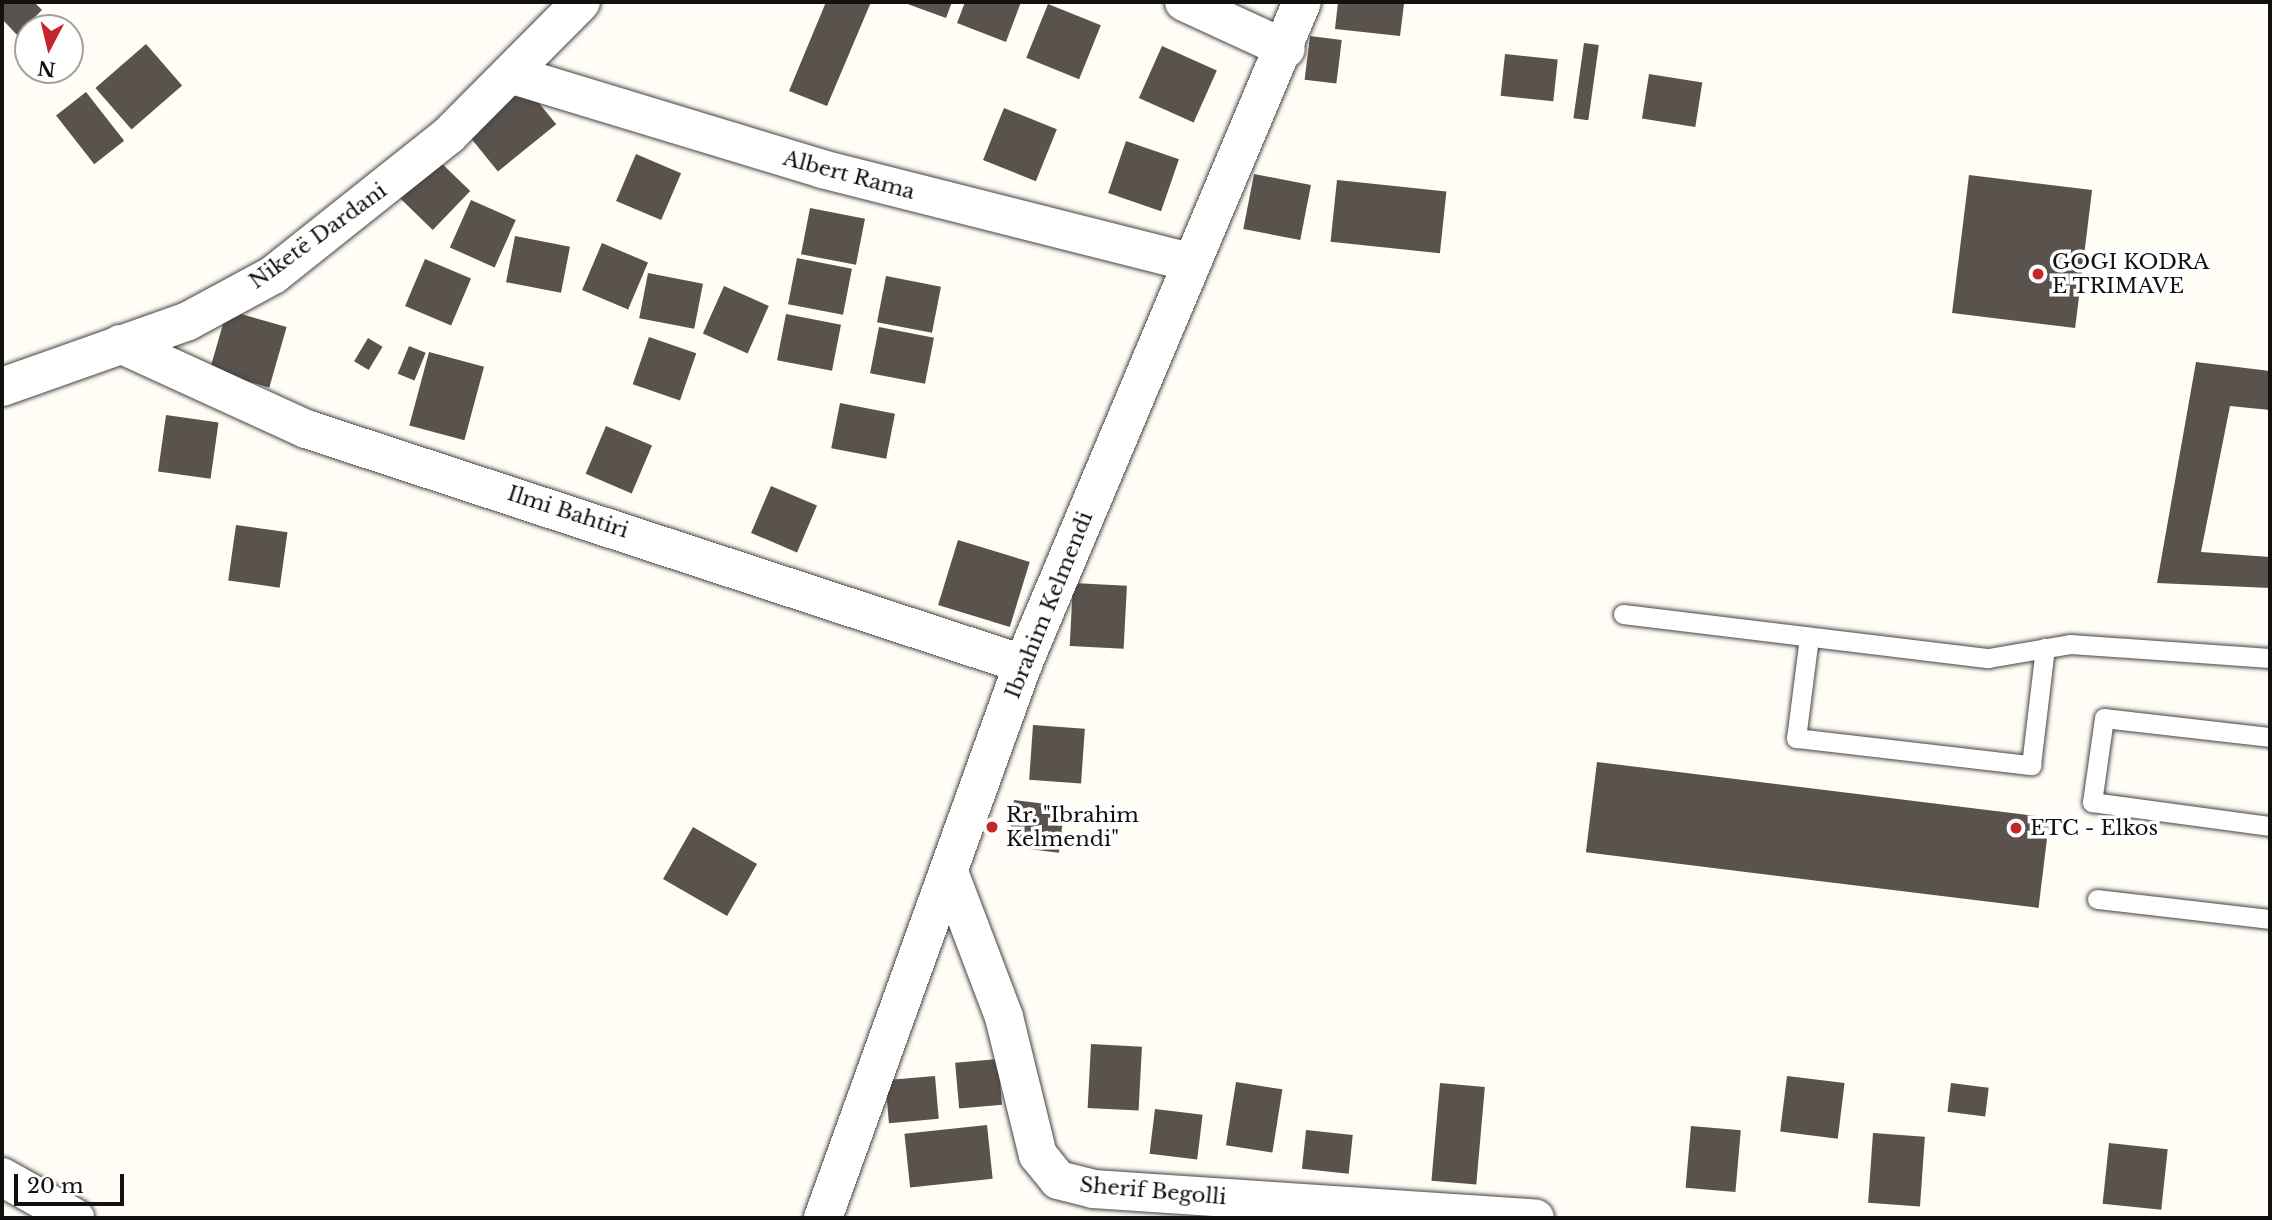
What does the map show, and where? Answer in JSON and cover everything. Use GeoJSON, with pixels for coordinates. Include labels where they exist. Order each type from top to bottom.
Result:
{"type":"FeatureCollection","features":[{"type":"Feature","properties":{"kind":"street","name":"Niketë Dardani"},"geometry":{"type":"LineString","coordinates":[[2,387],[188,321],[273,275],[400,175],[513,75],[581,2]]}},
{"type":"Feature","properties":{"kind":"street"},"geometry":{"type":"LineString","coordinates":[[1184,2],[1286,49]]}},
{"type":"Feature","properties":{"kind":"street","name":"Ibrahim Kelmendi"},"geometry":{"type":"LineString","coordinates":[[823,1218],[1023,664],[1189,262],[1286,49],[1302,2]]}},
{"type":"Feature","properties":{"kind":"street","name":"Albert Rama"},"geometry":{"type":"LineString","coordinates":[[513,75],[821,169],[1189,262]]}},
{"type":"Feature","properties":{"kind":"street","name":"Ilmi Bahtiri"},"geometry":{"type":"LineString","coordinates":[[120,344],[306,429],[1023,664]]}},
{"type":"Feature","properties":{"kind":"street","name":"Sherif Begolli"},"geometry":{"type":"LineString","coordinates":[[949,873],[1004,1017],[1038,1155],[1058,1180],[1093,1189],[1535,1218]]}},
{"type":"Feature","properties":{"kind":"street"},"geometry":{"type":"LineString","coordinates":[[2,1177],[75,1218]]}},
{"type":"Feature","properties":{"kind":"lane"},"geometry":{"type":"LineString","coordinates":[[1623,614],[2009,659],[2045,648],[2142,647],[2270,658]]}},
{"type":"Feature","properties":{"kind":"lane"},"geometry":{"type":"LineString","coordinates":[[1809,637],[1796,738],[2031,765],[2045,648]]}},
{"type":"Feature","properties":{"kind":"lane"},"geometry":{"type":"LineString","coordinates":[[2270,737],[2104,718],[2092,802],[2270,826]]}},
{"type":"Feature","properties":{"kind":"lane"},"geometry":{"type":"LineString","coordinates":[[2097,899],[2270,919]]}},
{"type":"Feature","properties":{"kind":"building"},"geometry":{"type":"Polygon","coordinates":[[[2,2],[34,2],[42,10],[38,14],[14,14],[14,32],[2,19],[2,2]]]}},
{"type":"Feature","properties":{"kind":"building"},"geometry":{"type":"Polygon","coordinates":[[[826,2],[871,2],[827,106],[789,91],[826,2]]]}},
{"type":"Feature","properties":{"kind":"building"},"geometry":{"type":"Polygon","coordinates":[[[902,2],[952,2],[946,18],[902,2]]]}},
{"type":"Feature","properties":{"kind":"building"},"geometry":{"type":"Polygon","coordinates":[[[965,2],[1021,2],[1006,42],[957,23],[965,2]]]}},
{"type":"Feature","properties":{"kind":"building"},"geometry":{"type":"Polygon","coordinates":[[[1338,2],[1404,4],[1400,36],[1335,29],[1338,2]]]}},
{"type":"Feature","properties":{"kind":"building"},"geometry":{"type":"Polygon","coordinates":[[[1048,4],[1101,25],[1079,79],[1026,58],[1048,4]]]}},
{"type":"Feature","properties":{"kind":"building"},"geometry":{"type":"Polygon","coordinates":[[[1310,36],[1342,40],[1336,84],[1305,80],[1310,36]]]}},
{"type":"Feature","properties":{"kind":"building"},"geometry":{"type":"Polygon","coordinates":[[[1584,43],[1599,45],[1588,120],[1573,118],[1584,43]]]}},
{"type":"Feature","properties":{"kind":"building"},"geometry":{"type":"Polygon","coordinates":[[[146,44],[182,86],[132,129],[95,88],[146,44]]]}},
{"type":"Feature","properties":{"kind":"building"},"geometry":{"type":"Polygon","coordinates":[[[1162,46],[1217,70],[1194,122],[1139,98],[1162,46]]]}},
{"type":"Feature","properties":{"kind":"building"},"geometry":{"type":"Polygon","coordinates":[[[1505,54],[1558,60],[1553,101],[1501,96],[1505,54]]]}},
{"type":"Feature","properties":{"kind":"building"},"geometry":{"type":"Polygon","coordinates":[[[1649,74],[1702,82],[1695,127],[1642,118],[1649,74]]]}},
{"type":"Feature","properties":{"kind":"building"},"geometry":{"type":"Polygon","coordinates":[[[526,87],[556,124],[498,172],[468,134],[526,87]]]}},
{"type":"Feature","properties":{"kind":"building"},"geometry":{"type":"Polygon","coordinates":[[[86,92],[124,141],[94,164],[56,115],[86,92]]]}},
{"type":"Feature","properties":{"kind":"building"},"geometry":{"type":"Polygon","coordinates":[[[1004,108],[1057,129],[1036,181],[983,160],[1004,108]]]}},
{"type":"Feature","properties":{"kind":"building"},"geometry":{"type":"Polygon","coordinates":[[[1126,141],[1179,159],[1161,211],[1108,193],[1126,141]]]}},
{"type":"Feature","properties":{"kind":"building"},"geometry":{"type":"Polygon","coordinates":[[[636,154],[681,173],[661,220],[616,201],[636,154]]]}},
{"type":"Feature","properties":{"kind":"building"},"geometry":{"type":"Polygon","coordinates":[[[435,157],[470,191],[433,230],[397,196],[435,157]]]}},
{"type":"Feature","properties":{"kind":"building"},"geometry":{"type":"Polygon","coordinates":[[[1254,174],[1311,185],[1300,240],[1243,229],[1254,174]]]}},
{"type":"Feature","properties":{"kind":"building"},"geometry":{"type":"Polygon","coordinates":[[[1969,175],[2092,190],[2075,328],[1952,313],[1969,175]]]}},
{"type":"Feature","properties":{"kind":"building"},"geometry":{"type":"Polygon","coordinates":[[[1337,180],[1446,191],[1440,253],[1331,242],[1337,180]]]}},
{"type":"Feature","properties":{"kind":"building"},"geometry":{"type":"Polygon","coordinates":[[[471,200],[516,220],[495,267],[450,248],[471,200]]]}},
{"type":"Feature","properties":{"kind":"building"},"geometry":{"type":"Polygon","coordinates":[[[810,208],[865,219],[856,265],[801,254],[810,208]]]}},
{"type":"Feature","properties":{"kind":"building"},"geometry":{"type":"Polygon","coordinates":[[[515,236],[570,247],[561,293],[506,282],[515,236]]]}},
{"type":"Feature","properties":{"kind":"building"},"geometry":{"type":"Polygon","coordinates":[[[602,243],[648,263],[628,309],[582,290],[602,243]]]}},
{"type":"Feature","properties":{"kind":"building"},"geometry":{"type":"Polygon","coordinates":[[[797,258],[852,269],[843,315],[788,304],[797,258]]]}},
{"type":"Feature","properties":{"kind":"building"},"geometry":{"type":"Polygon","coordinates":[[[425,259],[471,279],[451,325],[405,306],[425,259]]]}},
{"type":"Feature","properties":{"kind":"building"},"geometry":{"type":"Polygon","coordinates":[[[648,273],[703,284],[694,329],[639,318],[648,273]]]}},
{"type":"Feature","properties":{"kind":"building"},"geometry":{"type":"Polygon","coordinates":[[[886,276],[941,287],[932,333],[877,322],[886,276]]]}},
{"type":"Feature","properties":{"kind":"building"},"geometry":{"type":"Polygon","coordinates":[[[724,286],[769,306],[748,353],[703,334],[724,286]]]}},
{"type":"Feature","properties":{"kind":"building"},"geometry":{"type":"Polygon","coordinates":[[[227,310],[287,327],[269,388],[210,371],[227,310]]]}},
{"type":"Feature","properties":{"kind":"building"},"geometry":{"type":"Polygon","coordinates":[[[786,314],[841,325],[832,371],[777,360],[786,314]]]}},
{"type":"Feature","properties":{"kind":"building"},"geometry":{"type":"Polygon","coordinates":[[[879,327],[934,338],[925,384],[870,373],[879,327]]]}},
{"type":"Feature","properties":{"kind":"building"},"geometry":{"type":"Polygon","coordinates":[[[649,337],[696,353],[680,401],[633,384],[649,337]]]}},
{"type":"Feature","properties":{"kind":"building"},"geometry":{"type":"Polygon","coordinates":[[[368,338],[383,347],[369,370],[354,361],[368,338]]]}},
{"type":"Feature","properties":{"kind":"building"},"geometry":{"type":"Polygon","coordinates":[[[409,346],[426,353],[414,381],[398,374],[409,346]]]}},
{"type":"Feature","properties":{"kind":"building"},"geometry":{"type":"Polygon","coordinates":[[[429,352],[484,367],[464,440],[409,425],[429,352]]]}},
{"type":"Feature","properties":{"kind":"building"},"geometry":{"type":"Polygon","coordinates":[[[2196,362],[2270,371],[2270,410],[2230,406],[2201,552],[2270,557],[2270,588],[2157,583],[2196,362]]]}},
{"type":"Feature","properties":{"kind":"building"},"geometry":{"type":"Polygon","coordinates":[[[840,403],[895,414],[886,459],[831,448],[840,403]]]}},
{"type":"Feature","properties":{"kind":"building"},"geometry":{"type":"Polygon","coordinates":[[[166,415],[218,422],[211,479],[158,471],[166,415]]]}},
{"type":"Feature","properties":{"kind":"building"},"geometry":{"type":"Polygon","coordinates":[[[606,426],[652,446],[632,493],[586,474],[606,426]]]}},
{"type":"Feature","properties":{"kind":"building"},"geometry":{"type":"Polygon","coordinates":[[[771,486],[817,506],[797,552],[751,533],[771,486]]]}},
{"type":"Feature","properties":{"kind":"building"},"geometry":{"type":"Polygon","coordinates":[[[236,525],[287,532],[280,588],[228,580],[236,525]]]}},
{"type":"Feature","properties":{"kind":"building"},"geometry":{"type":"Polygon","coordinates":[[[958,540],[1030,562],[1010,627],[938,605],[958,540]]]}},
{"type":"Feature","properties":{"kind":"building"},"geometry":{"type":"Polygon","coordinates":[[[1073,583],[1127,586],[1124,649],[1070,646],[1073,583]]]}},
{"type":"Feature","properties":{"kind":"building"},"geometry":{"type":"Polygon","coordinates":[[[1033,725],[1085,729],[1081,783],[1029,780],[1033,725]]]}},
{"type":"Feature","properties":{"kind":"building"},"geometry":{"type":"Polygon","coordinates":[[[1597,762],[2050,818],[2039,908],[1586,852],[1597,762]]]}},
{"type":"Feature","properties":{"kind":"building"},"geometry":{"type":"Polygon","coordinates":[[[1014,800],[1065,806],[1059,853],[1008,847],[1014,800]]]}},
{"type":"Feature","properties":{"kind":"building"},"geometry":{"type":"Polygon","coordinates":[[[693,827],[757,864],[727,916],[663,879],[693,827]]]}},
{"type":"Feature","properties":{"kind":"building"},"geometry":{"type":"Polygon","coordinates":[[[1091,1044],[1142,1047],[1139,1111],[1088,1108],[1091,1044]]]}},
{"type":"Feature","properties":{"kind":"building"},"geometry":{"type":"Polygon","coordinates":[[[998,1059],[1002,1105],[959,1109],[955,1063],[998,1059]]]}},
{"type":"Feature","properties":{"kind":"building"},"geometry":{"type":"Polygon","coordinates":[[[935,1076],[939,1119],[889,1123],[885,1080],[935,1076]]]}},
{"type":"Feature","properties":{"kind":"building"},"geometry":{"type":"Polygon","coordinates":[[[1787,1076],[1845,1083],[1838,1139],[1780,1132],[1787,1076]]]}},
{"type":"Feature","properties":{"kind":"building"},"geometry":{"type":"Polygon","coordinates":[[[1236,1082],[1282,1089],[1272,1153],[1226,1145],[1236,1082]]]}},
{"type":"Feature","properties":{"kind":"building"},"geometry":{"type":"Polygon","coordinates":[[[1440,1083],[1485,1087],[1476,1185],[1431,1181],[1440,1083]]]}},
{"type":"Feature","properties":{"kind":"building"},"geometry":{"type":"Polygon","coordinates":[[[1951,1083],[1989,1088],[1985,1116],[1947,1112],[1951,1083]]]}},
{"type":"Feature","properties":{"kind":"building"},"geometry":{"type":"Polygon","coordinates":[[[1155,1109],[1203,1115],[1197,1160],[1150,1154],[1155,1109]]]}},
{"type":"Feature","properties":{"kind":"building"},"geometry":{"type":"Polygon","coordinates":[[[987,1125],[993,1179],[910,1187],[904,1134],[987,1125]]]}},
{"type":"Feature","properties":{"kind":"building"},"geometry":{"type":"Polygon","coordinates":[[[1691,1126],[1741,1130],[1735,1192],[1686,1188],[1691,1126]]]}},
{"type":"Feature","properties":{"kind":"building"},"geometry":{"type":"Polygon","coordinates":[[[1306,1130],[1353,1135],[1349,1174],[1302,1169],[1306,1130]]]}},
{"type":"Feature","properties":{"kind":"building"},"geometry":{"type":"Polygon","coordinates":[[[1873,1133],[1925,1137],[1920,1206],[1868,1203],[1873,1133]]]}},
{"type":"Feature","properties":{"kind":"building"},"geometry":{"type":"Polygon","coordinates":[[[2109,1143],[2168,1149],[2161,1210],[2103,1204],[2109,1143]]]}},
{"type":"Feature","properties":{"kind":"place","name":"GOGI KODRA E TRIMAVE"},"geometry":{"type":"Point","coordinates":[2038,274]}},
{"type":"Feature","properties":{"kind":"place","name":"Rr. \"Ibrahim Kelmendi\""},"geometry":{"type":"Point","coordinates":[992,827]}},
{"type":"Feature","properties":{"kind":"place","name":"ETC - Elkos"},"geometry":{"type":"Point","coordinates":[2016,828]}}]}
